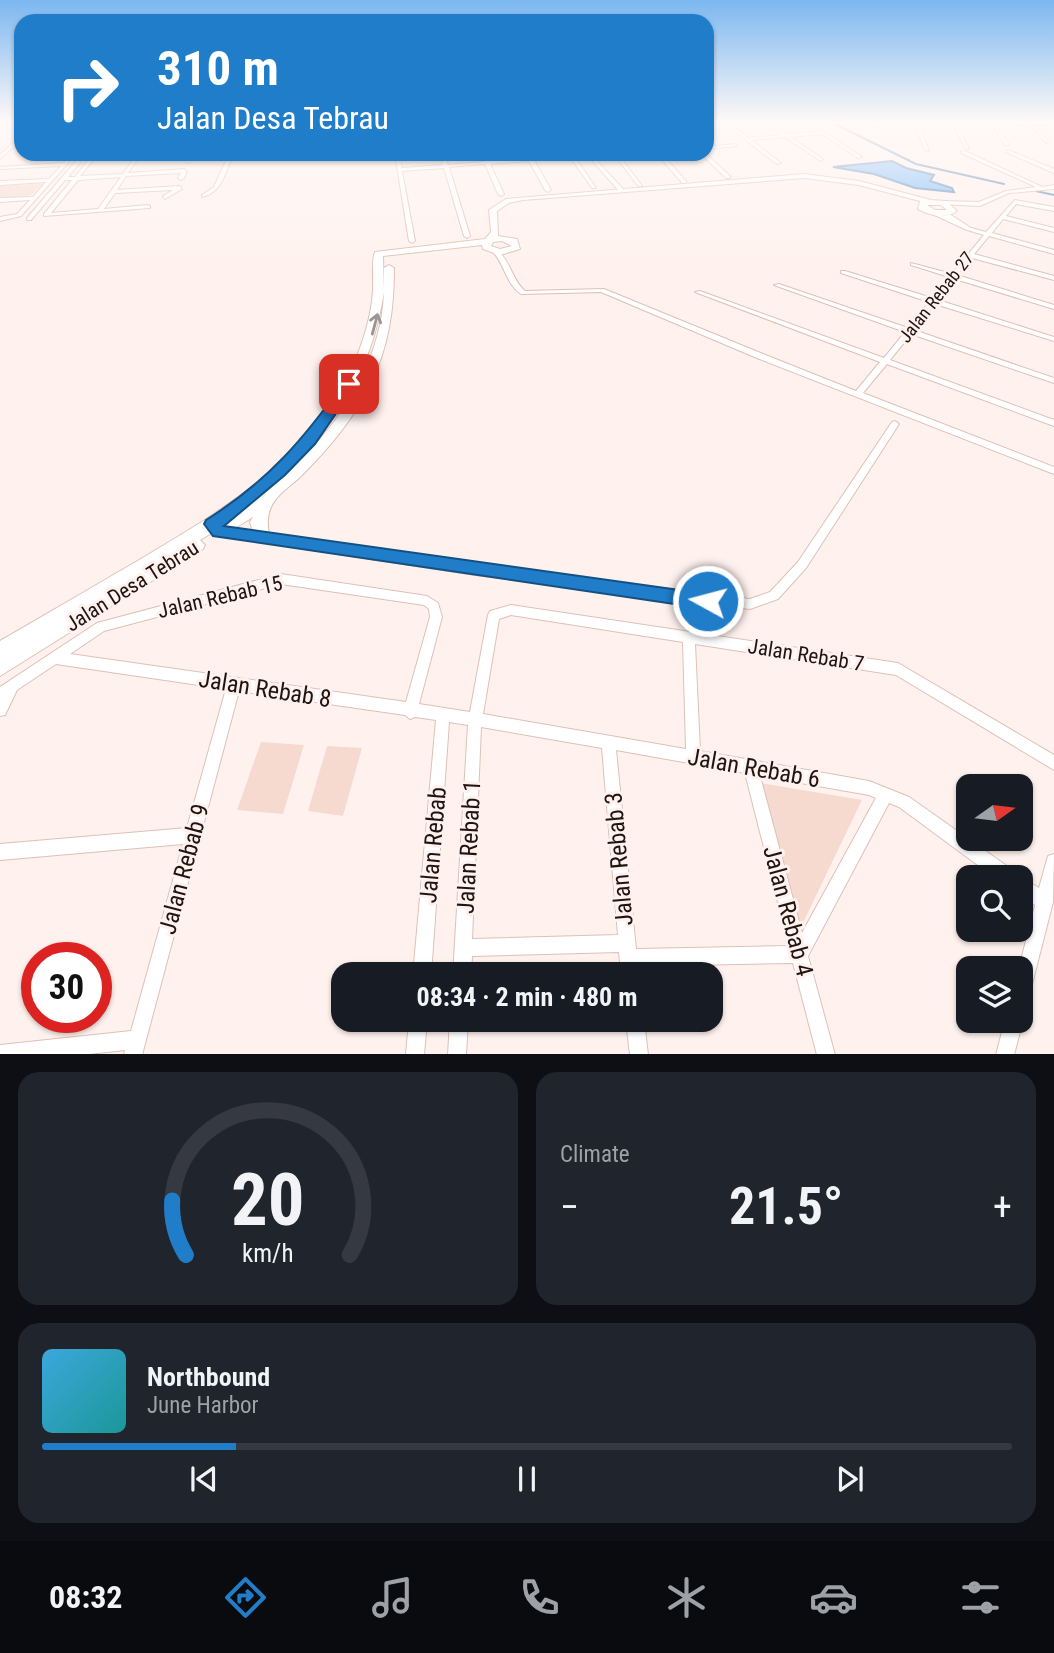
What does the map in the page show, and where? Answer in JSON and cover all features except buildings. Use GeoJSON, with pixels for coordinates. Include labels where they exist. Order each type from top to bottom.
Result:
{"type":"FeatureCollection","features":[{"type":"Feature","properties":{"kind":"street"},"geometry":{"type":"LineString","coordinates":[[0,219],[19,215],[58,172]]}},
{"type":"Feature","properties":{"kind":"street"},"geometry":{"type":"LineString","coordinates":[[29,219],[69,172]]}},
{"type":"Feature","properties":{"kind":"street"},"geometry":{"type":"LineString","coordinates":[[81,172],[47,213],[49,215],[148,207]]}},
{"type":"Feature","properties":{"kind":"street"},"geometry":{"type":"LineString","coordinates":[[100,211],[127,172]]}},
{"type":"Feature","properties":{"kind":"street"},"geometry":{"type":"LineString","coordinates":[[63,179],[166,172]]}},
{"type":"Feature","properties":{"kind":"street"},"geometry":{"type":"LineString","coordinates":[[181,178],[183,172]]}},
{"type":"Feature","properties":{"kind":"street"},"geometry":{"type":"LineString","coordinates":[[204,196],[216,188],[223,172]]}},
{"type":"Feature","properties":{"kind":"street"},"geometry":{"type":"LineString","coordinates":[[400,172],[412,241]]}},
{"type":"Feature","properties":{"kind":"street"},"geometry":{"type":"LineString","coordinates":[[448,172],[467,236]]}},
{"type":"Feature","properties":{"kind":"street"},"geometry":{"type":"LineString","coordinates":[[492,172],[501,194]]}},
{"type":"Feature","properties":{"kind":"street"},"geometry":{"type":"LineString","coordinates":[[537,172],[548,191]]}},
{"type":"Feature","properties":{"kind":"street"},"geometry":{"type":"LineString","coordinates":[[583,172],[594,187]]}},
{"type":"Feature","properties":{"kind":"street"},"geometry":{"type":"LineString","coordinates":[[607,172],[621,190]]}},
{"type":"Feature","properties":{"kind":"street"},"geometry":{"type":"LineString","coordinates":[[630,172],[640,185]]}},
{"type":"Feature","properties":{"kind":"street"},"geometry":{"type":"LineString","coordinates":[[675,172],[684,182]]}},
{"type":"Feature","properties":{"kind":"street"},"geometry":{"type":"LineString","coordinates":[[723,172],[728,177]]}},
{"type":"Feature","properties":{"kind":"street"},"geometry":{"type":"LineString","coordinates":[[1010,172],[1042,188]]}},
{"type":"Feature","properties":{"kind":"street"},"geometry":{"type":"LineString","coordinates":[[491,246],[495,227],[492,213],[506,201],[621,190],[804,176],[859,183],[924,203],[968,205]]}},
{"type":"Feature","properties":{"kind":"street"},"geometry":{"type":"LineString","coordinates":[[0,183],[51,180]]}},
{"type":"Feature","properties":{"kind":"street"},"geometry":{"type":"LineString","coordinates":[[930,211],[950,211],[987,202],[1005,193],[1054,187]]}},
{"type":"Feature","properties":{"kind":"street"},"geometry":{"type":"LineString","coordinates":[[113,192],[180,188],[165,197]]}},
{"type":"Feature","properties":{"kind":"street"},"geometry":{"type":"LineString","coordinates":[[0,200],[35,198]]}},
{"type":"Feature","properties":{"kind":"street","name":"Jalan Rebab 27"},"geometry":{"type":"LineString","coordinates":[[859,393],[954,277],[968,255],[1015,202],[1054,209]]}},
{"type":"Feature","properties":{"kind":"street"},"geometry":{"type":"LineString","coordinates":[[924,203],[930,211],[969,229],[1054,253]]}},
{"type":"Feature","properties":{"kind":"street"},"geometry":{"type":"LineString","coordinates":[[943,203],[969,229]]}},
{"type":"Feature","properties":{"kind":"street"},"geometry":{"type":"LineString","coordinates":[[1002,217],[1054,230]]}},
{"type":"Feature","properties":{"kind":"street"},"geometry":{"type":"LineString","coordinates":[[495,227],[505,238],[517,244],[511,251],[508,266]]}},
{"type":"Feature","properties":{"kind":"street"},"geometry":{"type":"LineString","coordinates":[[385,258],[491,246],[505,238]]}},
{"type":"Feature","properties":{"kind":"street"},"geometry":{"type":"LineString","coordinates":[[491,246],[508,266],[516,288],[523,293],[598,288],[1054,471]]}},
{"type":"Feature","properties":{"kind":"street"},"geometry":{"type":"LineString","coordinates":[[385,258],[394,261],[407,255],[491,246],[511,251]]}},
{"type":"Feature","properties":{"kind":"street"},"geometry":{"type":"LineString","coordinates":[[968,255],[1054,278]]}},
{"type":"Feature","properties":{"kind":"street","name":"Jalan Desa Tebrau"},"geometry":{"type":"LineString","coordinates":[[0,651],[270,499],[325,443],[370,373],[390,314],[385,258]]}},
{"type":"Feature","properties":{"kind":"street","name":"Jalan Desa Tebrau"},"geometry":{"type":"LineString","coordinates":[[0,667],[216,528],[310,441],[342,397],[374,331],[385,258]]}},
{"type":"Feature","properties":{"kind":"street"},"geometry":{"type":"LineString","coordinates":[[913,264],[1054,307]]}},
{"type":"Feature","properties":{"kind":"street"},"geometry":{"type":"LineString","coordinates":[[843,272],[1054,339]]}},
{"type":"Feature","properties":{"kind":"street"},"geometry":{"type":"LineString","coordinates":[[777,285],[1054,381]]}},
{"type":"Feature","properties":{"kind":"street"},"geometry":{"type":"LineString","coordinates":[[698,292],[1054,423]]}},
{"type":"Feature","properties":{"kind":"street"},"geometry":{"type":"LineString","coordinates":[[216,528],[262,538],[475,570],[750,604],[774,596],[802,565],[895,424]]}},
{"type":"Feature","properties":{"kind":"street"},"geometry":{"type":"LineString","coordinates":[[262,538],[258,522],[270,499]]}},
{"type":"Feature","properties":{"kind":"street","name":"Jalan Rebab 15"},"geometry":{"type":"LineString","coordinates":[[0,694],[101,627],[281,579],[427,601],[434,607],[436,617],[410,712]]}},
{"type":"Feature","properties":{"kind":"street","name":"Jalan Rebab 7"},"geometry":{"type":"LineString","coordinates":[[494,615],[511,610],[898,669],[1054,764]]}},
{"type":"Feature","properties":{"kind":"street","name":"Jalan Rebab 1"},"geometry":{"type":"LineString","coordinates":[[462,962],[475,719],[494,615]]}},
{"type":"Feature","properties":{"kind":"street"},"geometry":{"type":"LineString","coordinates":[[688,637],[693,757]]}},
{"type":"Feature","properties":{"kind":"street","name":"Jalan Rebab 8"},"geometry":{"type":"LineString","coordinates":[[56,658],[410,712],[475,719]]}},
{"type":"Feature","properties":{"kind":"street","name":"Jalan Rebab 9"},"geometry":{"type":"LineString","coordinates":[[135,1047],[234,684]]}},
{"type":"Feature","properties":{"kind":"street"},"geometry":{"type":"LineString","coordinates":[[0,710],[12,686]]}},
{"type":"Feature","properties":{"kind":"street","name":"Jalan Rebab"},"geometry":{"type":"LineString","coordinates":[[423,962],[443,716]]}},
{"type":"Feature","properties":{"kind":"street","name":"Jalan Rebab 6"},"geometry":{"type":"LineString","coordinates":[[475,719],[750,767],[886,794],[904,802],[991,865]]}},
{"type":"Feature","properties":{"kind":"street","name":"Jalan Rebab 3"},"geometry":{"type":"LineString","coordinates":[[608,742],[628,959]]}},
{"type":"Feature","properties":{"kind":"street","name":"Jalan Rebab 4"},"geometry":{"type":"LineString","coordinates":[[750,767],[826,1054]]}},
{"type":"Feature","properties":{"kind":"street"},"geometry":{"type":"LineString","coordinates":[[463,948],[628,959],[800,954],[886,794]]}},
{"type":"Feature","properties":{"kind":"street"},"geometry":{"type":"LineString","coordinates":[[0,852],[193,835]]}},
{"type":"Feature","properties":{"kind":"street"},"geometry":{"type":"LineString","coordinates":[[1031,956],[1054,862]]}},
{"type":"Feature","properties":{"kind":"street"},"geometry":{"type":"LineString","coordinates":[[1033,894],[1045,902]]}},
{"type":"Feature","properties":{"kind":"street"},"geometry":{"type":"LineString","coordinates":[[415,1054],[417,1032]]}},
{"type":"Feature","properties":{"kind":"street"},"geometry":{"type":"LineString","coordinates":[[457,1054],[458,1032]]}},
{"type":"Feature","properties":{"kind":"street"},"geometry":{"type":"LineString","coordinates":[[636,1032],[639,1054]]}},
{"type":"Feature","properties":{"kind":"street"},"geometry":{"type":"LineString","coordinates":[[1005,1054],[1011,1033]]}},
{"type":"Feature","properties":{"kind":"street"},"geometry":{"type":"LineString","coordinates":[[0,1054],[135,1047]]}},
{"type":"Feature","properties":{"kind":"shaded area"},"geometry":{"type":"Polygon","coordinates":[[[43,184],[30,196],[0,198],[0,185],[43,184]]]}},
{"type":"Feature","properties":{"kind":"shaded area"},"geometry":{"type":"Polygon","coordinates":[[[261,742],[304,745],[283,814],[237,810],[261,742]]]}},
{"type":"Feature","properties":{"kind":"shaded area"},"geometry":{"type":"Polygon","coordinates":[[[327,746],[362,748],[343,816],[308,811],[327,746]]]}},
{"type":"Feature","properties":{"kind":"shaded area"},"geometry":{"type":"Polygon","coordinates":[[[761,783],[862,800],[800,929],[761,783]]]}},
{"type":"Feature","properties":{"kind":"water"},"geometry":{"type":"Polygon","coordinates":[[[863,172],[923,172],[934,175],[930,181],[952,188],[954,192],[915,188],[863,172]]]}},
{"type":"Feature","properties":{"kind":"waterway"},"geometry":{"type":"LineString","coordinates":[[952,172],[1004,184]]}},
{"type":"Feature","properties":{"kind":"waterway"},"geometry":{"type":"LineString","coordinates":[[1036,191],[1054,195]]}},
{"type":"Feature","properties":{"kind":"route"},"geometry":{"type":"LineString","coordinates":[[349,384],[310,441],[257,493],[212,524],[219,532],[708,601]]}}]}
